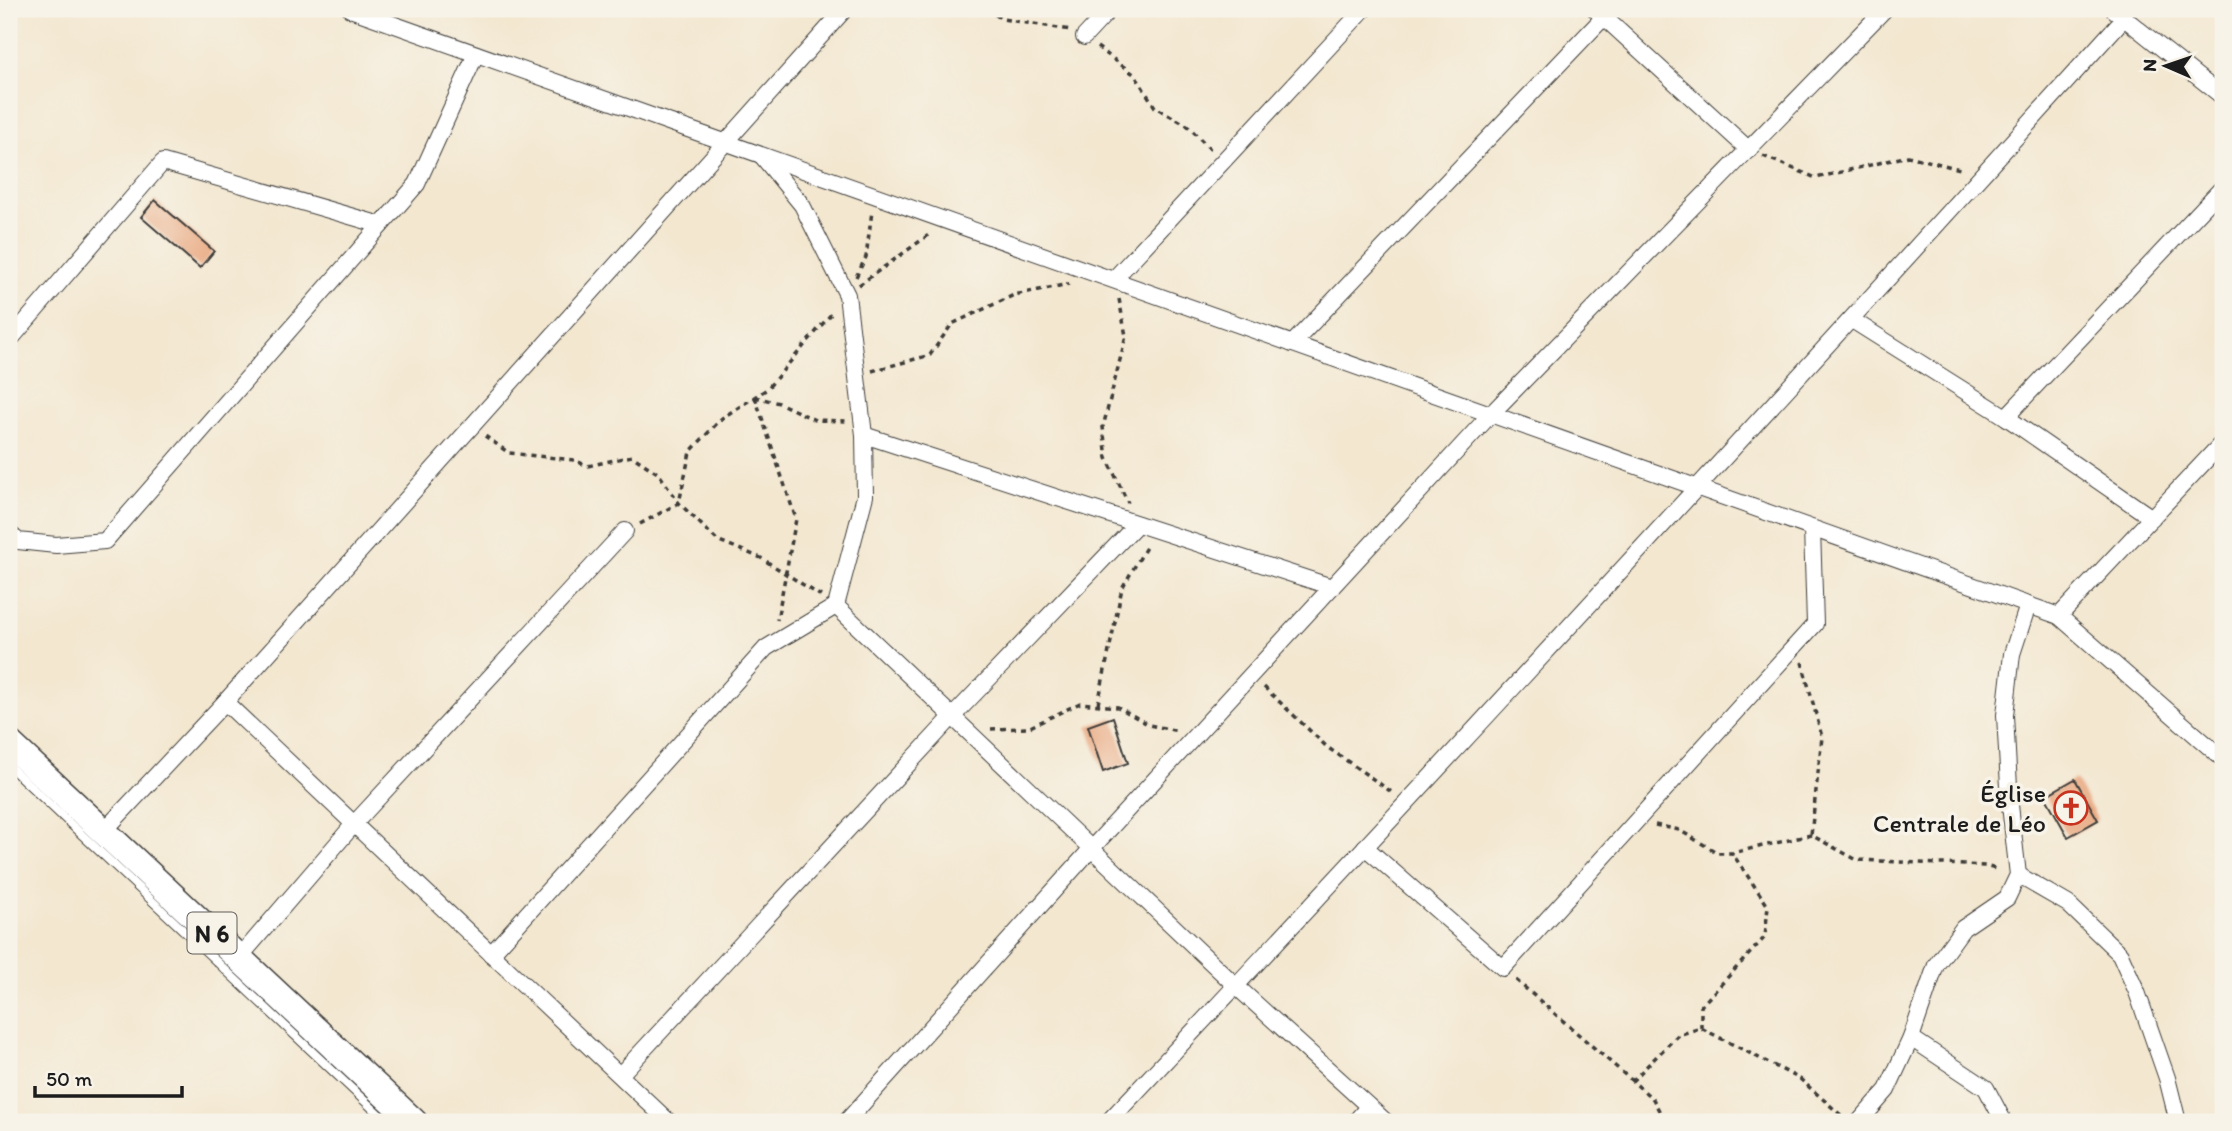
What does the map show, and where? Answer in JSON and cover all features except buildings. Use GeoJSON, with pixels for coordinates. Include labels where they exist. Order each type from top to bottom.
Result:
{"type":"FeatureCollection","features":[{"type":"Feature","properties":{"kind":"main road","name":"N 6"},"geometry":{"type":"LineString","coordinates":[[9,743],[414,1122]]}},
{"type":"Feature","properties":{"kind":"street"},"geometry":{"type":"LineString","coordinates":[[350,9],[378,14],[476,54],[2059,616],[2223,759]]}},
{"type":"Feature","properties":{"kind":"street"},"geometry":{"type":"LineString","coordinates":[[104,831],[225,702],[845,9]]}},
{"type":"Feature","properties":{"kind":"street"},"geometry":{"type":"LineString","coordinates":[[1084,37],[1110,9]]}},
{"type":"Feature","properties":{"kind":"street"},"geometry":{"type":"LineString","coordinates":[[1110,278],[1223,162],[1364,9]]}},
{"type":"Feature","properties":{"kind":"street"},"geometry":{"type":"LineString","coordinates":[[846,1122],[1092,848],[1490,415],[1885,9]]}},
{"type":"Feature","properties":{"kind":"street"},"geometry":{"type":"LineString","coordinates":[[1292,344],[1600,13],[1749,150]]}},
{"type":"Feature","properties":{"kind":"street"},"geometry":{"type":"LineString","coordinates":[[1108,1122],[1852,320],[1983,174],[2119,13],[2223,97]]}},
{"type":"Feature","properties":{"kind":"street"},"geometry":{"type":"LineString","coordinates":[[9,533],[18,541],[56,545],[104,541],[417,184],[476,54]]}},
{"type":"Feature","properties":{"kind":"street"},"geometry":{"type":"LineString","coordinates":[[491,954],[766,648],[836,606],[865,496],[863,429],[847,295],[802,205],[762,156]]}},
{"type":"Feature","properties":{"kind":"street"},"geometry":{"type":"LineString","coordinates":[[11,333],[163,162],[381,225]]}},
{"type":"Feature","properties":{"kind":"street"},"geometry":{"type":"LineString","coordinates":[[2006,417],[2223,187]]}},
{"type":"Feature","properties":{"kind":"street"},"geometry":{"type":"LineString","coordinates":[[1852,320],[2006,417],[2152,518]]}},
{"type":"Feature","properties":{"kind":"street"},"geometry":{"type":"LineString","coordinates":[[863,429],[1138,524],[1332,587]]}},
{"type":"Feature","properties":{"kind":"street"},"geometry":{"type":"LineString","coordinates":[[2059,616],[2223,442]]}},
{"type":"Feature","properties":{"kind":"street"},"geometry":{"type":"LineString","coordinates":[[620,1075],[953,716],[1138,524]]}},
{"type":"Feature","properties":{"kind":"street"},"geometry":{"type":"LineString","coordinates":[[1365,848],[1503,968],[1815,624],[1812,529]]}},
{"type":"Feature","properties":{"kind":"street"},"geometry":{"type":"LineString","coordinates":[[239,958],[354,824],[625,531]]}},
{"type":"Feature","properties":{"kind":"street"},"geometry":{"type":"LineString","coordinates":[[1859,1122],[1887,1090],[1911,1038],[1936,965],[1963,928],[2007,898],[2018,875],[2010,805],[2005,715],[2012,654],[2028,605]]}},
{"type":"Feature","properties":{"kind":"street"},"geometry":{"type":"LineString","coordinates":[[836,606],[1236,986],[1385,1122]]}},
{"type":"Feature","properties":{"kind":"street"},"geometry":{"type":"LineString","coordinates":[[225,702],[669,1122]]}},
{"type":"Feature","properties":{"kind":"street"},"geometry":{"type":"LineString","coordinates":[[2018,875],[2068,904],[2120,954],[2137,992],[2167,1078],[2178,1122]]}},
{"type":"Feature","properties":{"kind":"street"},"geometry":{"type":"LineString","coordinates":[[1911,1038],[1986,1088],[2004,1122]]}},
{"type":"Feature","properties":{"kind":"street"},"geometry":{"type":"LineString","coordinates":[[1355,1122],[1368,1107]]}},
{"type":"Feature","properties":{"kind":"lane"},"geometry":{"type":"LineString","coordinates":[[9,766],[387,1122]]}},
{"type":"Feature","properties":{"kind":"path"},"geometry":{"type":"LineString","coordinates":[[987,9],[1002,19],[1073,30],[1084,37],[1135,75],[1155,107],[1187,125],[1223,162]]}},
{"type":"Feature","properties":{"kind":"path"},"geometry":{"type":"LineString","coordinates":[[1749,150],[1816,178],[1908,156],[1983,174]]}},
{"type":"Feature","properties":{"kind":"path"},"geometry":{"type":"LineString","coordinates":[[847,295],[866,257],[874,195]]}},
{"type":"Feature","properties":{"kind":"path"},"geometry":{"type":"LineString","coordinates":[[679,503],[690,452],[722,418],[767,389],[847,295],[948,221]]}},
{"type":"Feature","properties":{"kind":"path"},"geometry":{"type":"LineString","coordinates":[[856,375],[930,355],[952,324],[1014,295],[1110,278],[1126,336],[1103,427],[1107,458],[1138,524]]}},
{"type":"Feature","properties":{"kind":"path"},"geometry":{"type":"LineString","coordinates":[[755,397],[779,403],[815,420],[863,429]]}},
{"type":"Feature","properties":{"kind":"path"},"geometry":{"type":"LineString","coordinates":[[755,397],[796,519],[776,626],[766,648]]}},
{"type":"Feature","properties":{"kind":"path"},"geometry":{"type":"LineString","coordinates":[[471,427],[509,453],[574,460],[588,466],[632,456],[659,474],[679,503],[717,540],[761,558],[836,606]]}},
{"type":"Feature","properties":{"kind":"path"},"geometry":{"type":"LineString","coordinates":[[625,531],[679,503]]}},
{"type":"Feature","properties":{"kind":"path"},"geometry":{"type":"LineString","coordinates":[[1098,704],[1122,588],[1156,530]]}},
{"type":"Feature","properties":{"kind":"path"},"geometry":{"type":"LineString","coordinates":[[1797,644],[1822,737],[1811,835]]}},
{"type":"Feature","properties":{"kind":"path"},"geometry":{"type":"LineString","coordinates":[[1251,675],[1327,747],[1407,802]]}},
{"type":"Feature","properties":{"kind":"path"},"geometry":{"type":"LineString","coordinates":[[967,730],[1028,728],[1080,703],[1118,706],[1149,725],[1197,734]]}},
{"type":"Feature","properties":{"kind":"path"},"geometry":{"type":"LineString","coordinates":[[1636,822],[1679,830],[1718,853],[1732,853],[1811,835],[1857,860],[1985,866],[2018,875]]}},
{"type":"Feature","properties":{"kind":"path"},"geometry":{"type":"LineString","coordinates":[[1701,1028],[1701,1006],[1765,937],[1769,906],[1732,853]]}},
{"type":"Feature","properties":{"kind":"path"},"geometry":{"type":"LineString","coordinates":[[1503,968],[1653,1099],[1665,1122]]}},
{"type":"Feature","properties":{"kind":"path"},"geometry":{"type":"LineString","coordinates":[[1632,1081],[1678,1035],[1701,1028],[1800,1079],[1849,1122]]}},
{"type":"Feature","properties":{"kind":"place","name":"Église Centrale de Léo"},"geometry":{"type":"Point","coordinates":[2071,808]}}]}
